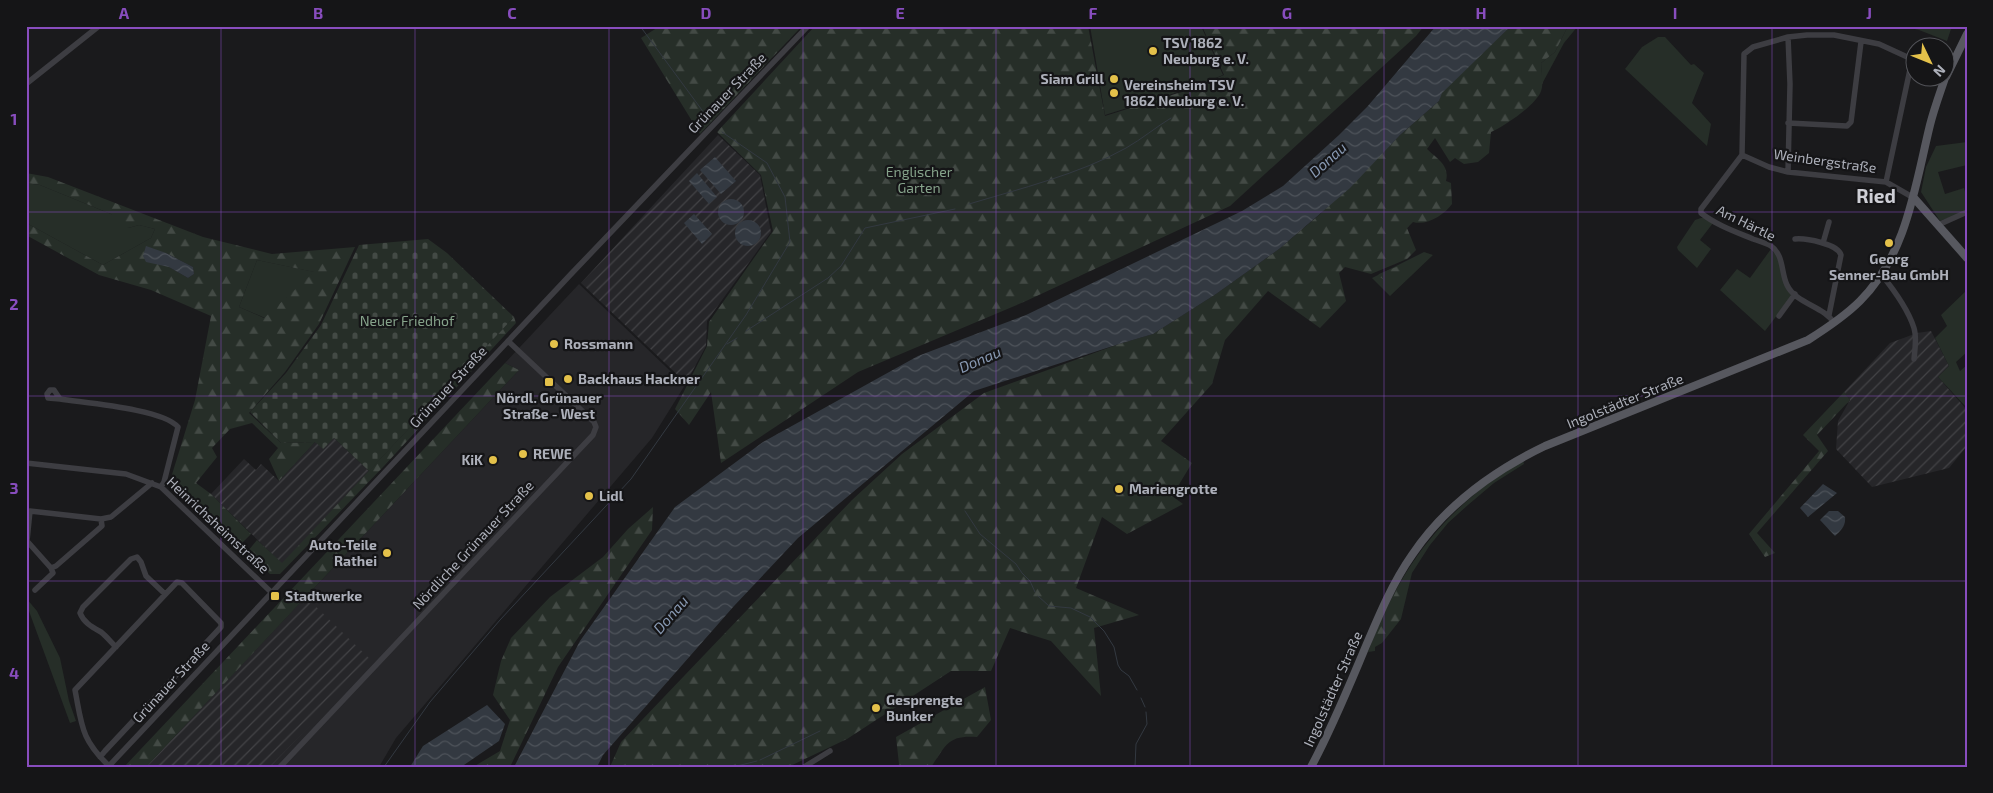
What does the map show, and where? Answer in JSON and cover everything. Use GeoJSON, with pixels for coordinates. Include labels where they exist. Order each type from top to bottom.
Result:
{"type":"FeatureCollection","features":[{"type":"Feature","properties":{"kind":"main road","name":"Ingolstädter Straße"},"geometry":{"type":"LineString","coordinates":[[1956,54],[1967,34]]}},
{"type":"Feature","properties":{"kind":"main road","name":"Ingolstädter Straße"},"geometry":{"type":"LineString","coordinates":[[1311,767],[1393,586],[1425,537],[1462,500],[1491,476],[1516,460],[1545,446],[1808,340],[1834,323],[1861,300],[1881,274],[1900,240],[1914,198],[1931,123],[1942,88]]}},
{"type":"Feature","properties":{"kind":"main road"},"geometry":{"type":"LineString","coordinates":[[1914,198],[1967,258]]}},
{"type":"Feature","properties":{"kind":"street"},"geometry":{"type":"LineString","coordinates":[[26,84],[99,26]]}},
{"type":"Feature","properties":{"kind":"street","name":"Grünauer Straße"},"geometry":{"type":"LineString","coordinates":[[109,766],[508,341],[808,26]]}},
{"type":"Feature","properties":{"kind":"street"},"geometry":{"type":"LineString","coordinates":[[1742,155],[1744,54],[1754,47],[1807,35],[1834,35],[1861,42],[1880,44],[1906,57]]}},
{"type":"Feature","properties":{"kind":"street"},"geometry":{"type":"LineString","coordinates":[[1788,38],[1790,84],[1788,172]]}},
{"type":"Feature","properties":{"kind":"street"},"geometry":{"type":"LineString","coordinates":[[1788,123],[1847,126],[1851,122],[1861,42]]}},
{"type":"Feature","properties":{"kind":"street"},"geometry":{"type":"LineString","coordinates":[[1886,182],[1908,88]]}},
{"type":"Feature","properties":{"kind":"street","name":"Weinbergstraße"},"geometry":{"type":"LineString","coordinates":[[1742,155],[1769,167],[1788,172],[1886,182],[1914,198]]}},
{"type":"Feature","properties":{"kind":"street","name":"Am Härtle"},"geometry":{"type":"LineString","coordinates":[[1742,155],[1701,209],[1701,214],[1771,246],[1779,256],[1787,285],[1808,304],[1829,315],[1834,323]]}},
{"type":"Feature","properties":{"kind":"street"},"geometry":{"type":"LineString","coordinates":[[1938,224],[1967,212]]}},
{"type":"Feature","properties":{"kind":"street"},"geometry":{"type":"LineString","coordinates":[[1823,243],[1829,222]]}},
{"type":"Feature","properties":{"kind":"street","name":"Am Härtle"},"geometry":{"type":"LineString","coordinates":[[1795,239],[1801,238],[1823,243],[1836,248],[1841,255],[1829,315]]}},
{"type":"Feature","properties":{"kind":"street"},"geometry":{"type":"LineString","coordinates":[[1881,274],[1896,294],[1914,328],[1916,343],[1914,359]]}},
{"type":"Feature","properties":{"kind":"street"},"geometry":{"type":"LineString","coordinates":[[1779,316],[1795,294]]}},
{"type":"Feature","properties":{"kind":"street","name":"Nördliche Grünauer Straße"},"geometry":{"type":"LineString","coordinates":[[280,767],[593,435],[596,428],[594,422],[508,341]]}},
{"type":"Feature","properties":{"kind":"street"},"geometry":{"type":"LineString","coordinates":[[60,399],[133,410],[160,416],[176,424],[178,427],[164,482],[161,486]]}},
{"type":"Feature","properties":{"kind":"street","name":"Heinrichsheimstraße"},"geometry":{"type":"LineString","coordinates":[[26,463],[126,474],[161,486],[272,593]]}},
{"type":"Feature","properties":{"kind":"street"},"geometry":{"type":"LineString","coordinates":[[35,590],[52,574],[51,568],[27,540],[28,510],[101,519],[111,517],[152,483]]}},
{"type":"Feature","properties":{"kind":"street"},"geometry":{"type":"LineString","coordinates":[[51,568],[72,554],[102,526],[101,519]]}},
{"type":"Feature","properties":{"kind":"street"},"geometry":{"type":"LineString","coordinates":[[116,647],[82,617],[80,613],[83,607],[131,559],[137,557],[146,576],[165,594]]}},
{"type":"Feature","properties":{"kind":"street"},"geometry":{"type":"LineString","coordinates":[[100,757],[104,750],[222,627],[221,623],[182,583],[177,582],[165,594],[75,690],[84,733],[89,744],[100,757],[109,766]]}},
{"type":"Feature","properties":{"kind":"street"},"geometry":{"type":"LineString","coordinates":[[804,767],[830,751]]}},
{"type":"Feature","properties":{"kind":"shaded area"},"geometry":{"type":"Polygon","coordinates":[[[718,135],[760,175],[771,232],[707,321],[706,346],[686,383],[581,283],[718,135]]]}},
{"type":"Feature","properties":{"kind":"shaded area"},"geometry":{"type":"Polygon","coordinates":[[[579,284],[685,385],[652,438],[396,738],[379,767],[146,767],[519,370],[505,363],[579,284]]]}},
{"type":"Feature","properties":{"kind":"shaded area"},"geometry":{"type":"Polygon","coordinates":[[[1931,331],[1949,366],[1938,377],[1967,410],[1967,446],[1949,468],[1872,487],[1836,449],[1838,421],[1850,400],[1844,392],[1890,343],[1917,333],[1931,331]]]}},
{"type":"Feature","properties":{"kind":"shaded area"},"geometry":{"type":"Polygon","coordinates":[[[334,438],[369,471],[282,564],[211,494],[244,459],[256,470],[261,464],[279,481],[315,442],[334,438]]]}},
{"type":"Feature","properties":{"kind":"shaded area"},"geometry":{"type":"Polygon","coordinates":[[[306,597],[372,661],[270,767],[146,767],[306,597]]]}},
{"type":"Feature","properties":{"kind":"green space"},"geometry":{"type":"Polygon","coordinates":[[[660,26],[802,26],[700,134],[641,38],[660,26]]]}},
{"type":"Feature","properties":{"kind":"green space","name":"Englischer Garten"},"geometry":{"type":"Polygon","coordinates":[[[815,26],[1088,26],[1105,116],[1194,88],[1224,75],[1202,26],[1424,26],[1416,36],[1230,206],[1026,301],[858,372],[721,463],[711,392],[689,425],[675,409],[707,346],[709,322],[773,231],[761,175],[717,132],[815,26]]]}},
{"type":"Feature","properties":{"kind":"green space","name":"TSV 1862 Neuburg e. V."},"geometry":{"type":"Polygon","coordinates":[[[1090,26],[1201,26],[1223,75],[1194,87],[1105,115],[1090,26]]]}},
{"type":"Feature","properties":{"kind":"green space"},"geometry":{"type":"Polygon","coordinates":[[[1511,26],[1568,26],[1555,52],[1541,63],[1542,85],[1538,96],[1519,115],[1491,132],[1489,153],[1478,162],[1464,164],[1455,158],[1450,162],[1435,138],[1427,149],[1444,166],[1447,175],[1446,181],[1451,183],[1452,204],[1435,219],[1418,223],[1413,222],[1407,228],[1416,250],[1407,259],[1371,274],[1345,267],[1339,273],[1346,301],[1320,328],[1268,291],[1225,340],[1212,384],[1161,441],[1192,463],[1172,496],[1183,504],[1127,534],[1102,517],[1076,588],[1139,615],[1094,628],[1101,696],[1051,641],[1010,628],[991,671],[951,671],[847,739],[788,767],[610,767],[621,742],[852,500],[902,454],[984,393],[1119,344],[1153,334],[1216,294],[1279,249],[1319,215],[1400,135],[1439,101],[1441,93],[1511,26]]]}},
{"type":"Feature","properties":{"kind":"green space"},"geometry":{"type":"Polygon","coordinates":[[[1568,26],[1578,26],[1564,43],[1542,84],[1541,63],[1555,52],[1568,26]]]}},
{"type":"Feature","properties":{"kind":"green space"},"geometry":{"type":"Polygon","coordinates":[[[1902,26],[1952,26],[1948,38],[1939,38],[1902,26]]]}},
{"type":"Feature","properties":{"kind":"green space"},"geometry":{"type":"Polygon","coordinates":[[[1658,37],[1665,37],[1691,65],[1694,64],[1704,73],[1692,103],[1711,124],[1707,146],[1625,69],[1642,47],[1658,37]]]}},
{"type":"Feature","properties":{"kind":"green space"},"geometry":{"type":"Polygon","coordinates":[[[1967,142],[1967,165],[1938,172],[1945,194],[1964,188],[1967,198],[1967,211],[1940,221],[1921,192],[1926,167],[1936,146],[1967,142]]]}},
{"type":"Feature","properties":{"kind":"green space"},"geometry":{"type":"Polygon","coordinates":[[[26,173],[48,177],[203,237],[272,254],[355,247],[319,324],[285,372],[249,413],[281,443],[315,442],[279,481],[269,459],[278,448],[252,423],[230,429],[212,448],[217,457],[196,483],[211,494],[251,534],[237,548],[183,491],[170,481],[195,400],[211,316],[151,290],[99,275],[26,235],[26,220],[30,225],[103,265],[151,238],[155,229],[139,225],[128,228],[119,226],[111,214],[40,185],[26,183],[26,173]],[[166,253],[169,267],[188,278],[194,274],[193,267],[166,253]],[[257,260],[239,307],[264,318],[314,272],[257,260]]]}},
{"type":"Feature","properties":{"kind":"green space"},"geometry":{"type":"Polygon","coordinates":[[[26,183],[40,185],[111,214],[128,228],[139,225],[155,229],[151,238],[103,265],[30,225],[26,220],[26,183]]]}},
{"type":"Feature","properties":{"kind":"green space"},"geometry":{"type":"Polygon","coordinates":[[[1706,218],[1713,223],[1700,240],[1711,249],[1697,268],[1677,247],[1695,220],[1706,218]]]}},
{"type":"Feature","properties":{"kind":"green space","name":"Neuer Friedhof"},"geometry":{"type":"Polygon","coordinates":[[[428,239],[447,253],[514,317],[369,471],[334,438],[323,449],[315,442],[281,443],[250,412],[286,373],[321,325],[359,245],[428,239]]]}},
{"type":"Feature","properties":{"kind":"green space"},"geometry":{"type":"Polygon","coordinates":[[[1771,249],[1776,255],[1793,294],[1765,331],[1720,290],[1737,269],[1750,278],[1771,249]]]}},
{"type":"Feature","properties":{"kind":"green space"},"geometry":{"type":"Polygon","coordinates":[[[1424,252],[1433,255],[1390,296],[1372,278],[1424,252]]]}},
{"type":"Feature","properties":{"kind":"green space"},"geometry":{"type":"Polygon","coordinates":[[[257,260],[315,272],[265,318],[239,307],[257,260]]]}},
{"type":"Feature","properties":{"kind":"green space"},"geometry":{"type":"Polygon","coordinates":[[[1411,261],[1416,266],[1392,291],[1386,281],[1378,276],[1379,274],[1411,261]]]}},
{"type":"Feature","properties":{"kind":"green space"},"geometry":{"type":"Polygon","coordinates":[[[1967,290],[1967,352],[1956,362],[1960,371],[1967,365],[1967,408],[1938,377],[1949,366],[1935,338],[1947,326],[1941,315],[1967,290]]]}},
{"type":"Feature","properties":{"kind":"green space"},"geometry":{"type":"Polygon","coordinates":[[[514,317],[516,323],[384,466],[280,574],[270,574],[252,558],[248,551],[257,540],[282,563],[514,317]]]}},
{"type":"Feature","properties":{"kind":"green space"},"geometry":{"type":"Polygon","coordinates":[[[505,363],[519,370],[146,767],[124,767],[505,363]]]}},
{"type":"Feature","properties":{"kind":"green space"},"geometry":{"type":"Polygon","coordinates":[[[1844,392],[1850,400],[1817,435],[1828,451],[1757,533],[1775,553],[1765,557],[1749,534],[1819,451],[1803,435],[1844,392]]]}},
{"type":"Feature","properties":{"kind":"green space"},"geometry":{"type":"Polygon","coordinates":[[[1523,460],[1524,464],[1494,483],[1448,523],[1430,545],[1412,573],[1401,619],[1382,643],[1375,647],[1375,651],[1368,652],[1400,583],[1427,543],[1443,524],[1482,488],[1523,460]]]}},
{"type":"Feature","properties":{"kind":"green space"},"geometry":{"type":"Polygon","coordinates":[[[653,507],[652,530],[558,667],[510,767],[473,767],[500,751],[510,720],[493,695],[501,661],[511,638],[550,597],[603,557],[628,529],[653,507]]]}},
{"type":"Feature","properties":{"kind":"green space"},"geometry":{"type":"Polygon","coordinates":[[[1399,585],[1407,585],[1400,620],[1381,640],[1373,645],[1386,612],[1399,585]]]}},
{"type":"Feature","properties":{"kind":"green space"},"geometry":{"type":"Polygon","coordinates":[[[26,598],[37,611],[60,658],[69,701],[76,721],[70,723],[26,603],[26,598]]]}},
{"type":"Feature","properties":{"kind":"green space"},"geometry":{"type":"Polygon","coordinates":[[[985,687],[991,720],[977,737],[960,738],[949,743],[931,767],[898,767],[896,737],[985,687]]]}},
{"type":"Feature","properties":{"kind":"water","name":"Donau"},"geometry":{"type":"Polygon","coordinates":[[[1436,26],[1511,26],[1442,93],[1439,101],[1400,135],[1350,188],[1279,249],[1216,294],[1153,334],[974,391],[798,538],[734,606],[603,755],[597,767],[514,767],[580,641],[675,507],[763,442],[918,356],[1026,315],[1242,211],[1283,186],[1367,107],[1436,26]]]}},
{"type":"Feature","properties":{"kind":"water"},"geometry":{"type":"Polygon","coordinates":[[[715,157],[736,181],[721,194],[700,170],[715,157]]]}},
{"type":"Feature","properties":{"kind":"water"},"geometry":{"type":"Polygon","coordinates":[[[697,173],[717,197],[709,204],[689,181],[697,173]]]}},
{"type":"Feature","properties":{"kind":"water"},"geometry":{"type":"Polygon","coordinates":[[[731,199],[740,203],[744,212],[740,221],[731,225],[722,221],[718,212],[722,203],[731,199]]]}},
{"type":"Feature","properties":{"kind":"water"},"geometry":{"type":"Polygon","coordinates":[[[694,214],[712,234],[702,244],[684,223],[694,214]]]}},
{"type":"Feature","properties":{"kind":"water"},"geometry":{"type":"Polygon","coordinates":[[[748,220],[757,224],[761,233],[757,242],[748,246],[739,242],[735,233],[739,224],[748,220]]]}},
{"type":"Feature","properties":{"kind":"water"},"geometry":{"type":"Polygon","coordinates":[[[146,246],[166,253],[193,267],[194,274],[188,278],[169,267],[146,262],[143,256],[146,246]]]}},
{"type":"Feature","properties":{"kind":"water"},"geometry":{"type":"Polygon","coordinates":[[[1823,484],[1837,493],[1808,517],[1800,508],[1823,484]]]}},
{"type":"Feature","properties":{"kind":"water"},"geometry":{"type":"Polygon","coordinates":[[[1829,511],[1838,511],[1845,517],[1844,525],[1835,536],[1820,520],[1829,511]]]}},
{"type":"Feature","properties":{"kind":"water"},"geometry":{"type":"Polygon","coordinates":[[[487,705],[505,724],[499,741],[461,767],[410,767],[423,746],[487,705]]]}},
{"type":"Feature","properties":{"kind":"waterway"},"geometry":{"type":"LineString","coordinates":[[640,26],[710,121]]}},
{"type":"Feature","properties":{"kind":"waterway"},"geometry":{"type":"LineString","coordinates":[[969,204],[1089,166],[1138,141],[1171,118]]}},
{"type":"Feature","properties":{"kind":"waterway"},"geometry":{"type":"LineString","coordinates":[[384,767],[430,702],[500,620],[631,479],[746,315],[790,242],[785,197],[767,163],[722,132]]}},
{"type":"Feature","properties":{"kind":"waterway"},"geometry":{"type":"LineString","coordinates":[[746,331],[828,278],[841,266],[865,228],[955,209]]}},
{"type":"Feature","properties":{"kind":"waterway"},"geometry":{"type":"LineString","coordinates":[[727,344],[737,338]]}},
{"type":"Feature","properties":{"kind":"waterway"},"geometry":{"type":"LineString","coordinates":[[965,511],[980,534],[1016,564],[1030,581],[1035,592]]}},
{"type":"Feature","properties":{"kind":"waterway"},"geometry":{"type":"LineString","coordinates":[[1038,596],[1049,606],[1071,608],[1090,617],[1104,631],[1114,647],[1118,665],[1129,676],[1137,690]]}},
{"type":"Feature","properties":{"kind":"waterway"},"geometry":{"type":"LineString","coordinates":[[1141,698],[1145,707]]}},
{"type":"Feature","properties":{"kind":"waterway"},"geometry":{"type":"LineString","coordinates":[[1135,767],[1136,744],[1147,724],[1146,712]]}},
{"type":"Feature","properties":{"kind":"waterway"},"geometry":{"type":"LineString","coordinates":[[760,760],[820,731]]}},
{"type":"Feature","properties":{"kind":"waterway"},"geometry":{"type":"LineString","coordinates":[[733,767],[757,761]]}},
{"type":"Feature","properties":{"kind":"place","name":"TSV 1862 Neuburg e. V."},"geometry":{"type":"Point","coordinates":[1153,51]}},
{"type":"Feature","properties":{"kind":"place","name":"Siam Grill"},"geometry":{"type":"Point","coordinates":[1114,79]}},
{"type":"Feature","properties":{"kind":"place","name":"Vereinsheim TSV 1862 Neuburg e. V."},"geometry":{"type":"Point","coordinates":[1114,93]}},
{"type":"Feature","properties":{"kind":"place","name":"Georg Senner-Bau GmbH"},"geometry":{"type":"Point","coordinates":[1889,243]}},
{"type":"Feature","properties":{"kind":"place","name":"Rossmann"},"geometry":{"type":"Point","coordinates":[554,344]}},
{"type":"Feature","properties":{"kind":"place","name":"Backhaus Hackner"},"geometry":{"type":"Point","coordinates":[568,379]}},
{"type":"Feature","properties":{"kind":"place","name":"Nördl. Grünauer Straße - West"},"geometry":{"type":"Point","coordinates":[549,382]}},
{"type":"Feature","properties":{"kind":"place","name":"REWE"},"geometry":{"type":"Point","coordinates":[523,454]}},
{"type":"Feature","properties":{"kind":"place","name":"KiK"},"geometry":{"type":"Point","coordinates":[493,460]}},
{"type":"Feature","properties":{"kind":"place","name":"Mariengrotte"},"geometry":{"type":"Point","coordinates":[1119,489]}},
{"type":"Feature","properties":{"kind":"place","name":"Lidl"},"geometry":{"type":"Point","coordinates":[589,496]}},
{"type":"Feature","properties":{"kind":"place","name":"Auto-Teile Rathei"},"geometry":{"type":"Point","coordinates":[387,553]}},
{"type":"Feature","properties":{"kind":"place","name":"Stadtwerke"},"geometry":{"type":"Point","coordinates":[275,596]}},
{"type":"Feature","properties":{"kind":"place","name":"Gesprengte Bunker"},"geometry":{"type":"Point","coordinates":[876,708]}},
{"type":"Feature","properties":{"kind":"district","name":"Ried"},"geometry":{"type":"Point","coordinates":[1876,196]}}]}
